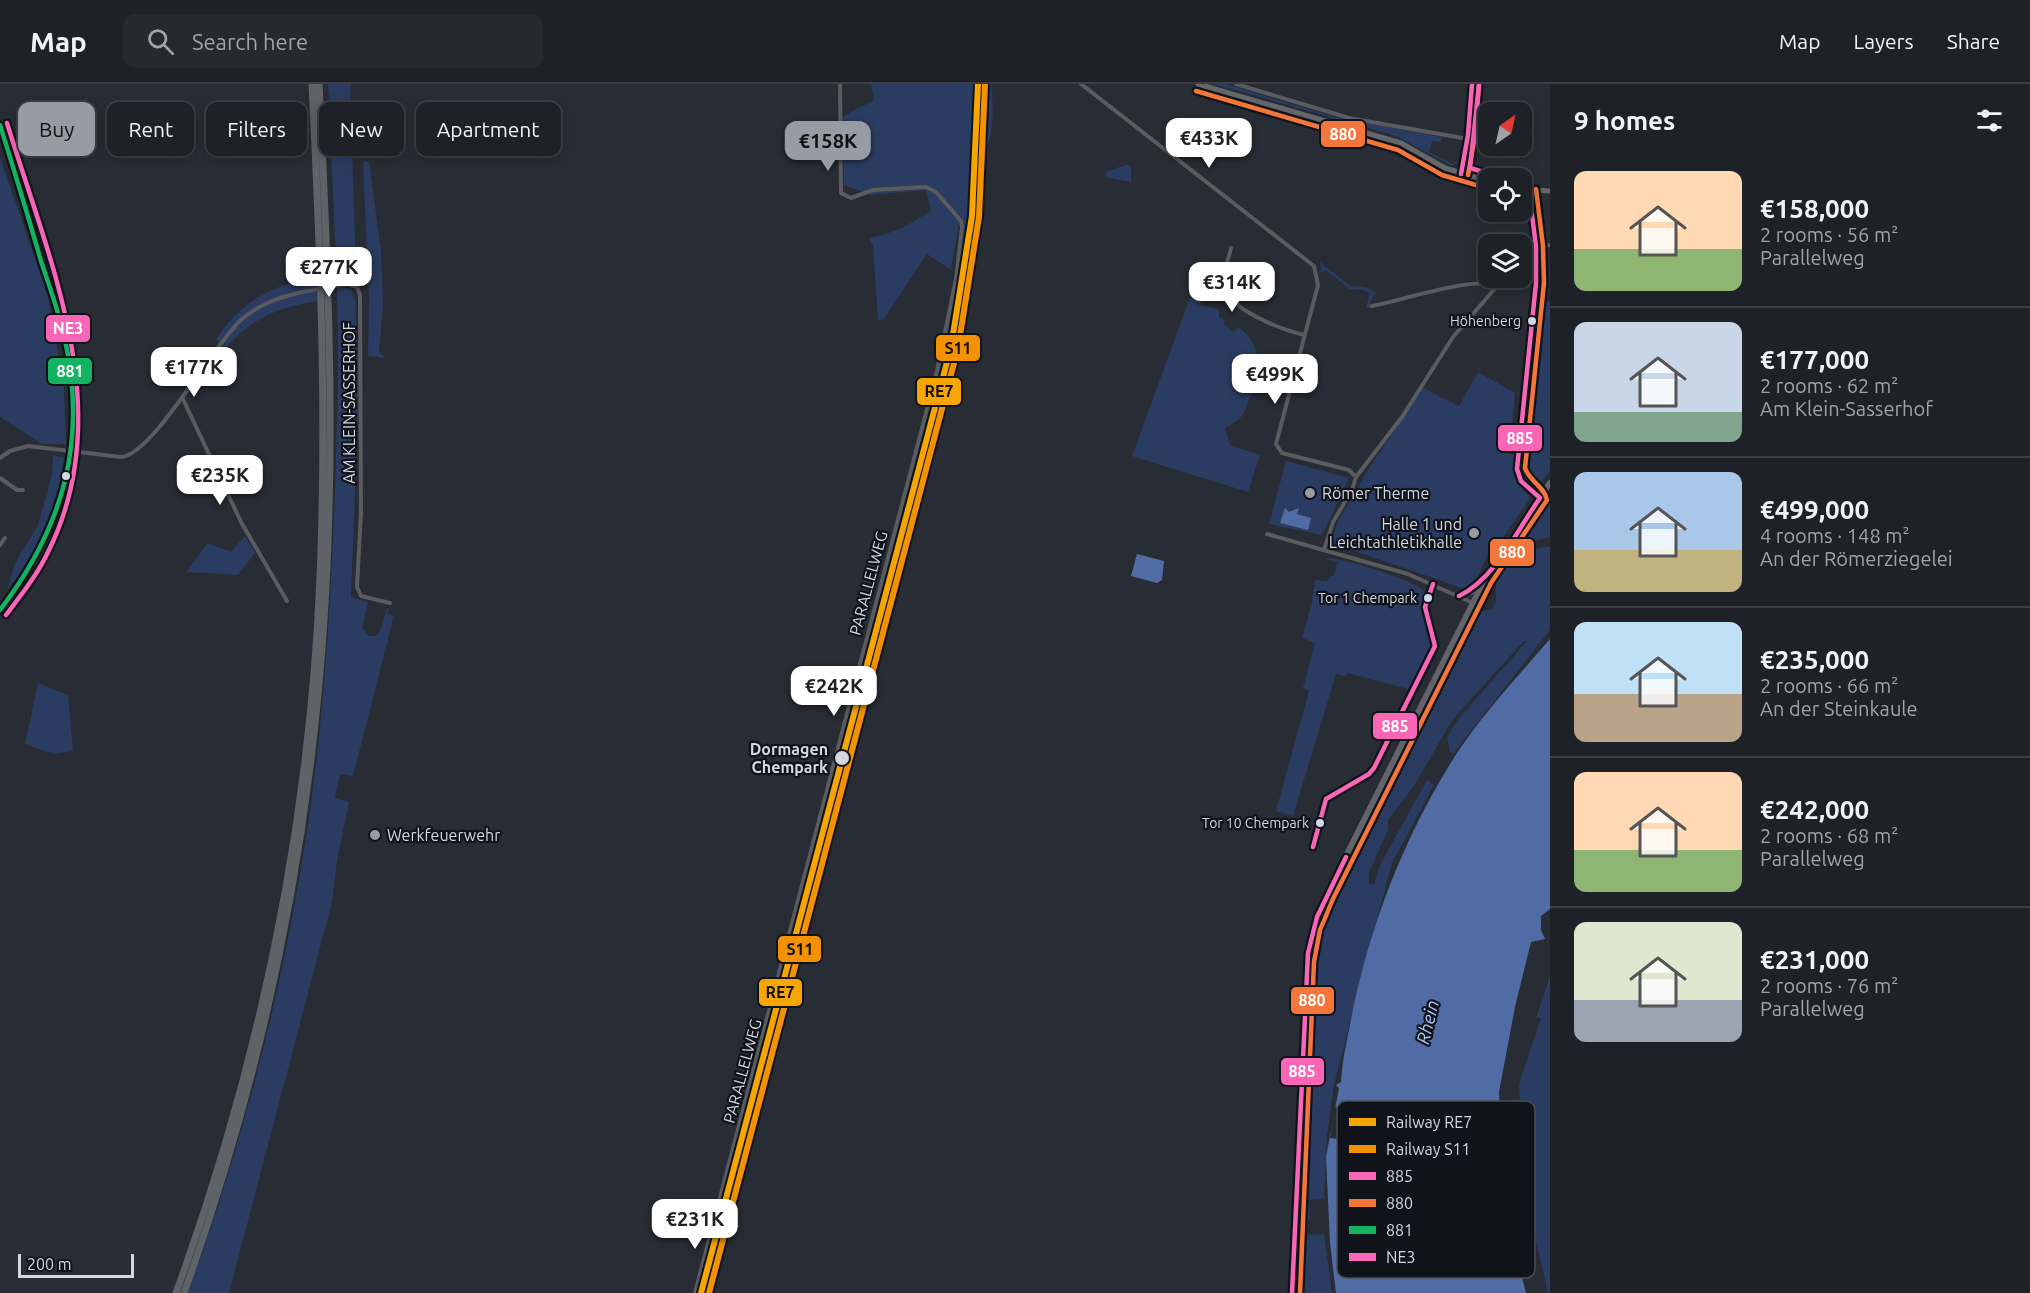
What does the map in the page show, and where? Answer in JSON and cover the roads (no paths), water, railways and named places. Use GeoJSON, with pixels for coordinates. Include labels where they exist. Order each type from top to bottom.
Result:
{"type":"FeatureCollection","features":[{"type":"Feature","properties":{"kind":"highway"},"geometry":{"type":"LineString","coordinates":[[176,1293],[224,1152],[264,999],[284,897],[305,761],[318,620],[323,445],[321,302],[312,84]]}},
{"type":"Feature","properties":{"kind":"highway"},"geometry":{"type":"LineString","coordinates":[[184,1293],[230,1154],[270,1003],[289,913],[312,758],[325,618],[330,446],[328,311],[319,84]]}},
{"type":"Feature","properties":{"kind":"main road"},"geometry":{"type":"LineString","coordinates":[[1198,84],[1401,143],[1461,174],[1478,178]]}},
{"type":"Feature","properties":{"kind":"main road"},"geometry":{"type":"LineString","coordinates":[[0,125],[64,335],[74,399],[72,452],[63,496],[52,528],[32,567],[0,610]]}},
{"type":"Feature","properties":{"kind":"main road"},"geometry":{"type":"LineString","coordinates":[[1532,190],[1550,191]]}},
{"type":"Feature","properties":{"kind":"main road"},"geometry":{"type":"LineString","coordinates":[[1292,1293],[1307,961],[1313,928],[1326,896],[1485,579],[1550,483]]}},
{"type":"Feature","properties":{"kind":"main road"},"geometry":{"type":"LineString","coordinates":[[1459,596],[1471,592],[1485,579]]}},
{"type":"Feature","properties":{"kind":"street","name":"PARALLELWEG"},"geometry":{"type":"LineString","coordinates":[[695,1293],[942,349],[962,232],[961,221],[933,189],[926,187],[873,190],[851,198],[844,196],[839,182],[840,84]]}},
{"type":"Feature","properties":{"kind":"street"},"geometry":{"type":"LineString","coordinates":[[1081,84],[1309,261],[1316,272],[1318,285],[1277,439],[1277,448],[1282,453],[1349,470],[1356,477]]}},
{"type":"Feature","properties":{"kind":"street"},"geometry":{"type":"LineString","coordinates":[[1236,84],[1349,118],[1468,139]]}},
{"type":"Feature","properties":{"kind":"street"},"geometry":{"type":"LineString","coordinates":[[1461,174],[1468,139],[1472,84]]}},
{"type":"Feature","properties":{"kind":"street"},"geometry":{"type":"LineString","coordinates":[[1532,214],[1536,247],[1534,303],[1517,469],[1521,481],[1540,498]]}},
{"type":"Feature","properties":{"kind":"street"},"geometry":{"type":"LineString","coordinates":[[1532,250],[1536,247],[1550,245]]}},
{"type":"Feature","properties":{"kind":"street"},"geometry":{"type":"LineString","coordinates":[[1231,248],[1223,283],[1226,293],[1265,321],[1304,335]]}},
{"type":"Feature","properties":{"kind":"street","name":"AM KLEIN-SASSERHOF"},"geometry":{"type":"LineString","coordinates":[[72,452],[120,458],[130,456],[141,448],[182,397],[223,339],[242,319],[270,301],[307,291],[353,285],[359,290],[360,307],[361,501],[357,587],[361,596],[390,603]]}},
{"type":"Feature","properties":{"kind":"street"},"geometry":{"type":"LineString","coordinates":[[1372,306],[1447,289],[1478,285]]}},
{"type":"Feature","properties":{"kind":"street"},"geometry":{"type":"LineString","coordinates":[[1324,550],[1333,522],[1352,490],[1356,477],[1402,417],[1453,337],[1494,288]]}},
{"type":"Feature","properties":{"kind":"street"},"geometry":{"type":"LineString","coordinates":[[182,397],[241,522],[287,601]]}},
{"type":"Feature","properties":{"kind":"street"},"geometry":{"type":"LineString","coordinates":[[0,458],[19,447],[72,452]]}},
{"type":"Feature","properties":{"kind":"street"},"geometry":{"type":"LineString","coordinates":[[0,478],[17,490],[23,490]]}},
{"type":"Feature","properties":{"kind":"street"},"geometry":{"type":"LineString","coordinates":[[1267,534],[1408,574],[1474,603]]}},
{"type":"Feature","properties":{"kind":"street"},"geometry":{"type":"LineString","coordinates":[[0,545],[5,538]]}},
{"type":"Feature","properties":{"kind":"water"},"geometry":{"type":"Polygon","coordinates":[[[1285,508],[1289,512],[1299,508],[1297,514],[1311,518],[1308,530],[1280,523],[1285,508]]]}},
{"type":"Feature","properties":{"kind":"water"},"geometry":{"type":"Polygon","coordinates":[[[1137,554],[1164,561],[1162,580],[1157,583],[1131,576],[1137,554]]]}},
{"type":"Feature","properties":{"kind":"water","name":"Rhein"},"geometry":{"type":"Polygon","coordinates":[[[1550,639],[1550,909],[1541,916],[1541,930],[1545,939],[1531,942],[1515,1007],[1499,1092],[1499,1101],[1337,1101],[1337,1278],[1522,1278],[1526,1293],[1336,1293],[1330,1243],[1326,1157],[1339,1088],[1336,1085],[1341,1082],[1345,1048],[1360,980],[1380,912],[1406,846],[1457,753],[1490,709],[1550,639]]]}},
{"type":"Feature","properties":{"kind":"rail line","name":"RE7"},"geometry":{"type":"LineString","coordinates":[[701,1293],[951,347],[972,216],[978,84]]}},
{"type":"Feature","properties":{"kind":"rail line","name":"S11"},"geometry":{"type":"LineString","coordinates":[[709,1293],[958,348],[979,217],[985,84]]}},
{"type":"Feature","properties":{"kind":"place","name":"Höhenberg"},"geometry":{"type":"Point","coordinates":[1532,321]}},
{"type":"Feature","properties":{"kind":"place","name":"Römer Therme"},"geometry":{"type":"Point","coordinates":[1310,493]}},
{"type":"Feature","properties":{"kind":"place","name":"Halle 1 und Leichtathletikhalle"},"geometry":{"type":"Point","coordinates":[1474,533]}},
{"type":"Feature","properties":{"kind":"place","name":"Tor 1 Chempark"},"geometry":{"type":"Point","coordinates":[1428,598]}},
{"type":"Feature","properties":{"kind":"place","name":"Dormagen Chempark"},"geometry":{"type":"Point","coordinates":[842,758]}},
{"type":"Feature","properties":{"kind":"place","name":"Tor 10 Chempark"},"geometry":{"type":"Point","coordinates":[1320,823]}},
{"type":"Feature","properties":{"kind":"place","name":"Werkfeuerwehr"},"geometry":{"type":"Point","coordinates":[375,835]}}]}
